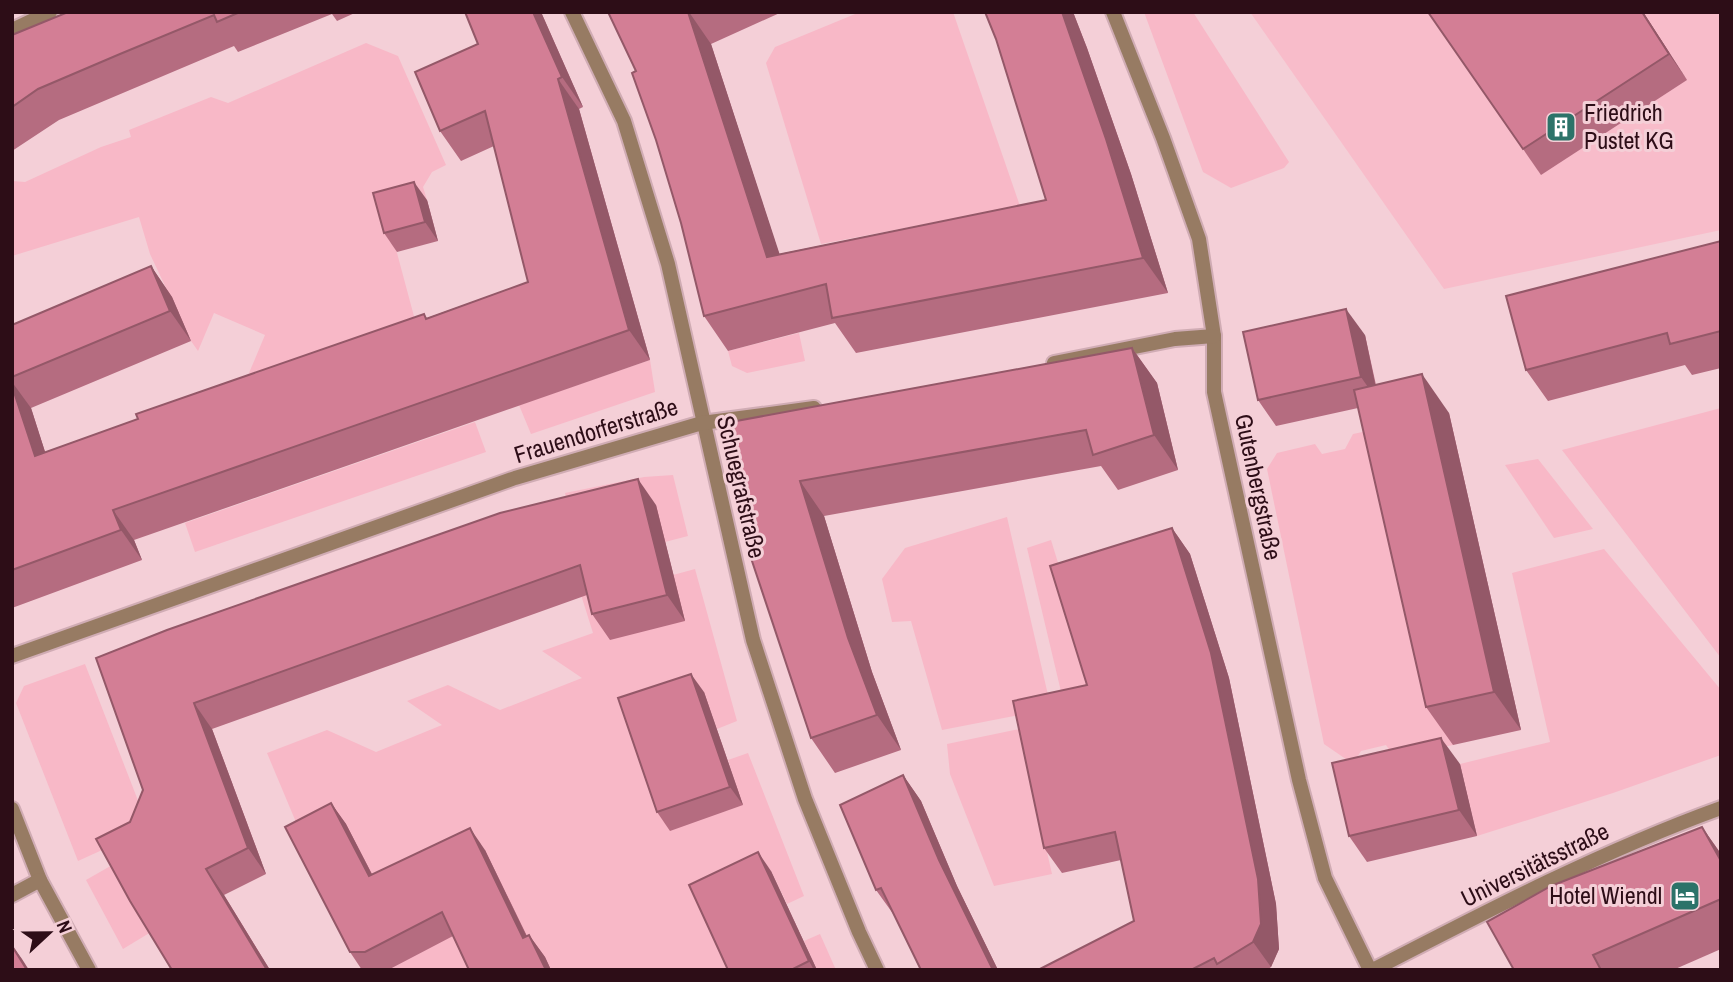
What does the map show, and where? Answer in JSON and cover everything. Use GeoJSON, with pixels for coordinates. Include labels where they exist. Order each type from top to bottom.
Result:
{"type":"FeatureCollection","features":[{"type":"Feature","properties":{"kind":"street"},"geometry":{"type":"LineString","coordinates":[[12,30],[50,12]]}},
{"type":"Feature","properties":{"kind":"street","name":"Schuegrafstraße"},"geometry":{"type":"LineString","coordinates":[[572,12],[624,121],[668,264],[753,640],[805,799],[877,970]]}},
{"type":"Feature","properties":{"kind":"street","name":"Gutenbergstraße"},"geometry":{"type":"LineString","coordinates":[[1113,12],[1163,138],[1199,239],[1214,336],[1213,392],[1298,780],[1325,877],[1371,970]]}},
{"type":"Feature","properties":{"kind":"street"},"geometry":{"type":"LineString","coordinates":[[1040,366],[1175,340],[1214,336]]}},
{"type":"Feature","properties":{"kind":"street","name":"Frauendorferstraße"},"geometry":{"type":"LineString","coordinates":[[12,656],[515,478],[702,423],[823,407]]}},
{"type":"Feature","properties":{"kind":"street","name":"Universitätsstraße"},"geometry":{"type":"LineString","coordinates":[[1371,970],[1573,871],[1671,826],[1721,808]]}},
{"type":"Feature","properties":{"kind":"street"},"geometry":{"type":"LineString","coordinates":[[12,809],[40,880],[89,970]]}},
{"type":"Feature","properties":{"kind":"street"},"geometry":{"type":"LineString","coordinates":[[12,895],[40,880]]}},
{"type":"Feature","properties":{"kind":"shaded area"},"geometry":{"type":"Polygon","coordinates":[[[860,12],[953,12],[1020,206],[821,244],[766,63],[775,47],[860,12]]]}},
{"type":"Feature","properties":{"kind":"shaded area"},"geometry":{"type":"Polygon","coordinates":[[[1144,12],[1193,12],[1289,162],[1284,168],[1231,188],[1203,172],[1144,12]]]}},
{"type":"Feature","properties":{"kind":"shaded area"},"geometry":{"type":"Polygon","coordinates":[[[1250,12],[1721,12],[1721,230],[1444,289],[1250,12]]]}},
{"type":"Feature","properties":{"kind":"shaded area"},"geometry":{"type":"Polygon","coordinates":[[[366,43],[398,56],[446,165],[432,172],[423,187],[427,200],[386,212],[415,320],[257,376],[249,373],[265,335],[214,313],[198,351],[150,254],[139,217],[12,256],[12,181],[25,182],[101,147],[131,137],[129,130],[211,97],[228,103],[366,43]]]}},
{"type":"Feature","properties":{"kind":"shaded area"},"geometry":{"type":"Polygon","coordinates":[[[799,333],[805,361],[747,373],[732,366],[728,351],[799,333]]]}},
{"type":"Feature","properties":{"kind":"shaded area"},"geometry":{"type":"Polygon","coordinates":[[[650,360],[655,392],[531,434],[519,405],[650,360]]]}},
{"type":"Feature","properties":{"kind":"shaded area"},"geometry":{"type":"Polygon","coordinates":[[[1721,408],[1721,658],[1562,450],[1721,408]]]}},
{"type":"Feature","properties":{"kind":"shaded area"},"geometry":{"type":"Polygon","coordinates":[[[475,422],[486,452],[195,552],[185,523],[475,422]]]}},
{"type":"Feature","properties":{"kind":"shaded area"},"geometry":{"type":"Polygon","coordinates":[[[1381,428],[1453,745],[1394,757],[1386,745],[1361,751],[1353,764],[1324,744],[1267,469],[1277,453],[1315,444],[1322,454],[1345,449],[1353,434],[1381,428]]]}},
{"type":"Feature","properties":{"kind":"shaded area"},"geometry":{"type":"Polygon","coordinates":[[[1538,459],[1593,529],[1554,538],[1505,465],[1538,459]]]}},
{"type":"Feature","properties":{"kind":"shaded area"},"geometry":{"type":"Polygon","coordinates":[[[673,475],[688,536],[665,542],[673,575],[695,569],[737,721],[717,729],[703,692],[742,805],[728,760],[748,753],[804,896],[787,904],[771,871],[732,970],[388,970],[346,825],[306,846],[267,753],[327,730],[376,752],[442,725],[407,701],[448,685],[500,710],[582,678],[542,651],[593,633],[561,531],[573,527],[565,493],[644,477],[673,475]]]}},
{"type":"Feature","properties":{"kind":"shaded area"},"geometry":{"type":"Polygon","coordinates":[[[1007,517],[1048,695],[1029,713],[942,730],[911,621],[892,622],[882,579],[905,548],[1007,517]]]}},
{"type":"Feature","properties":{"kind":"shaded area"},"geometry":{"type":"Polygon","coordinates":[[[1051,540],[1098,693],[1063,700],[1027,548],[1051,540]]]}},
{"type":"Feature","properties":{"kind":"shaded area"},"geometry":{"type":"Polygon","coordinates":[[[1604,549],[1721,690],[1721,755],[1477,836],[1460,764],[1550,742],[1512,573],[1604,549]]]}},
{"type":"Feature","properties":{"kind":"shaded area"},"geometry":{"type":"Polygon","coordinates":[[[85,664],[144,816],[135,835],[78,861],[16,703],[24,686],[85,664]]]}},
{"type":"Feature","properties":{"kind":"shaded area"},"geometry":{"type":"Polygon","coordinates":[[[1019,729],[1052,874],[994,886],[950,774],[947,744],[1019,729]]]}},
{"type":"Feature","properties":{"kind":"shaded area"},"geometry":{"type":"Polygon","coordinates":[[[114,864],[151,932],[123,949],[86,880],[114,864]]]}},
{"type":"Feature","properties":{"kind":"shaded area"},"geometry":{"type":"Polygon","coordinates":[[[820,934],[836,970],[817,970],[804,941],[820,934]]]}},
{"type":"Feature","properties":{"kind":"building"},"geometry":{"type":"Polygon","coordinates":[[[68,12],[240,12],[217,22],[214,15],[120,54],[38,89],[12,107],[12,35],[68,12]]]}},
{"type":"Feature","properties":{"kind":"building"},"geometry":{"type":"Polygon","coordinates":[[[465,12],[533,12],[562,77],[558,79],[629,330],[113,510],[121,530],[12,570],[12,386],[35,456],[138,419],[136,414],[424,314],[426,319],[528,282],[485,111],[440,131],[415,72],[478,44],[465,12]]]}},
{"type":"Feature","properties":{"kind":"building"},"geometry":{"type":"Polygon","coordinates":[[[608,12],[688,12],[767,257],[1046,200],[996,39],[985,12],[1062,12],[1143,258],[832,318],[826,284],[704,316],[681,223],[632,73],[636,71],[608,12]]]}},
{"type":"Feature","properties":{"kind":"building","name":"Friedrich Pustet KG"},"geometry":{"type":"Polygon","coordinates":[[[1428,12],[1642,12],[1669,54],[1523,149],[1428,12]]]}},
{"type":"Feature","properties":{"kind":"building"},"geometry":{"type":"Polygon","coordinates":[[[414,182],[425,222],[384,233],[373,193],[414,182]]]}},
{"type":"Feature","properties":{"kind":"building"},"geometry":{"type":"Polygon","coordinates":[[[1721,241],[1721,331],[1670,344],[1667,333],[1526,370],[1506,296],[1721,241]]]}},
{"type":"Feature","properties":{"kind":"building"},"geometry":{"type":"Polygon","coordinates":[[[151,266],[170,311],[12,377],[12,325],[151,266]]]}},
{"type":"Feature","properties":{"kind":"building"},"geometry":{"type":"Polygon","coordinates":[[[1346,309],[1361,377],[1258,400],[1243,332],[1346,309]]]}},
{"type":"Feature","properties":{"kind":"building"},"geometry":{"type":"Polygon","coordinates":[[[1132,348],[1154,435],[1093,455],[1086,430],[800,481],[848,638],[877,715],[811,738],[749,552],[720,424],[1132,348]]]}},
{"type":"Feature","properties":{"kind":"building"},"geometry":{"type":"Polygon","coordinates":[[[1422,374],[1494,692],[1426,707],[1354,390],[1422,374]]]}},
{"type":"Feature","properties":{"kind":"building"},"geometry":{"type":"Polygon","coordinates":[[[638,479],[667,595],[592,614],[580,565],[194,703],[248,848],[206,869],[267,970],[172,970],[96,839],[130,822],[143,790],[96,658],[167,630],[500,513],[638,479]]]}},
{"type":"Feature","properties":{"kind":"building"},"geometry":{"type":"Polygon","coordinates":[[[1172,528],[1211,653],[1258,879],[1261,924],[1253,942],[1217,964],[1214,958],[1191,970],[1038,970],[1134,921],[1115,832],[1044,848],[1013,701],[1087,685],[1050,566],[1172,528]]]}},
{"type":"Feature","properties":{"kind":"building"},"geometry":{"type":"Polygon","coordinates":[[[691,674],[730,787],[657,812],[618,698],[691,674]]]}},
{"type":"Feature","properties":{"kind":"building"},"geometry":{"type":"Polygon","coordinates":[[[1441,738],[1459,810],[1349,836],[1332,763],[1441,738]]]}},
{"type":"Feature","properties":{"kind":"building"},"geometry":{"type":"Polygon","coordinates":[[[903,775],[939,860],[993,970],[921,970],[881,888],[876,890],[840,805],[903,775]]]}},
{"type":"Feature","properties":{"kind":"building"},"geometry":{"type":"Polygon","coordinates":[[[331,803],[369,876],[470,828],[523,938],[529,935],[546,970],[469,970],[442,912],[365,952],[350,952],[285,827],[331,803]]]}},
{"type":"Feature","properties":{"kind":"building"},"geometry":{"type":"Polygon","coordinates":[[[1702,827],[1721,861],[1721,899],[1593,955],[1601,970],[1514,970],[1487,922],[1551,886],[1702,827]]]}},
{"type":"Feature","properties":{"kind":"building"},"geometry":{"type":"Polygon","coordinates":[[[758,852],[809,961],[791,970],[728,970],[689,885],[758,852]]]}},
{"type":"Feature","properties":{"kind":"building"},"geometry":{"type":"Polygon","coordinates":[[[12,946],[27,970],[12,970],[12,946]]]}},
{"type":"Feature","properties":{"kind":"place","name":"Friedrich Pustet KG"},"geometry":{"type":"Point","coordinates":[1561,127]}},
{"type":"Feature","properties":{"kind":"place","name":"Hotel Wiendl"},"geometry":{"type":"Point","coordinates":[1685,896]}}]}
